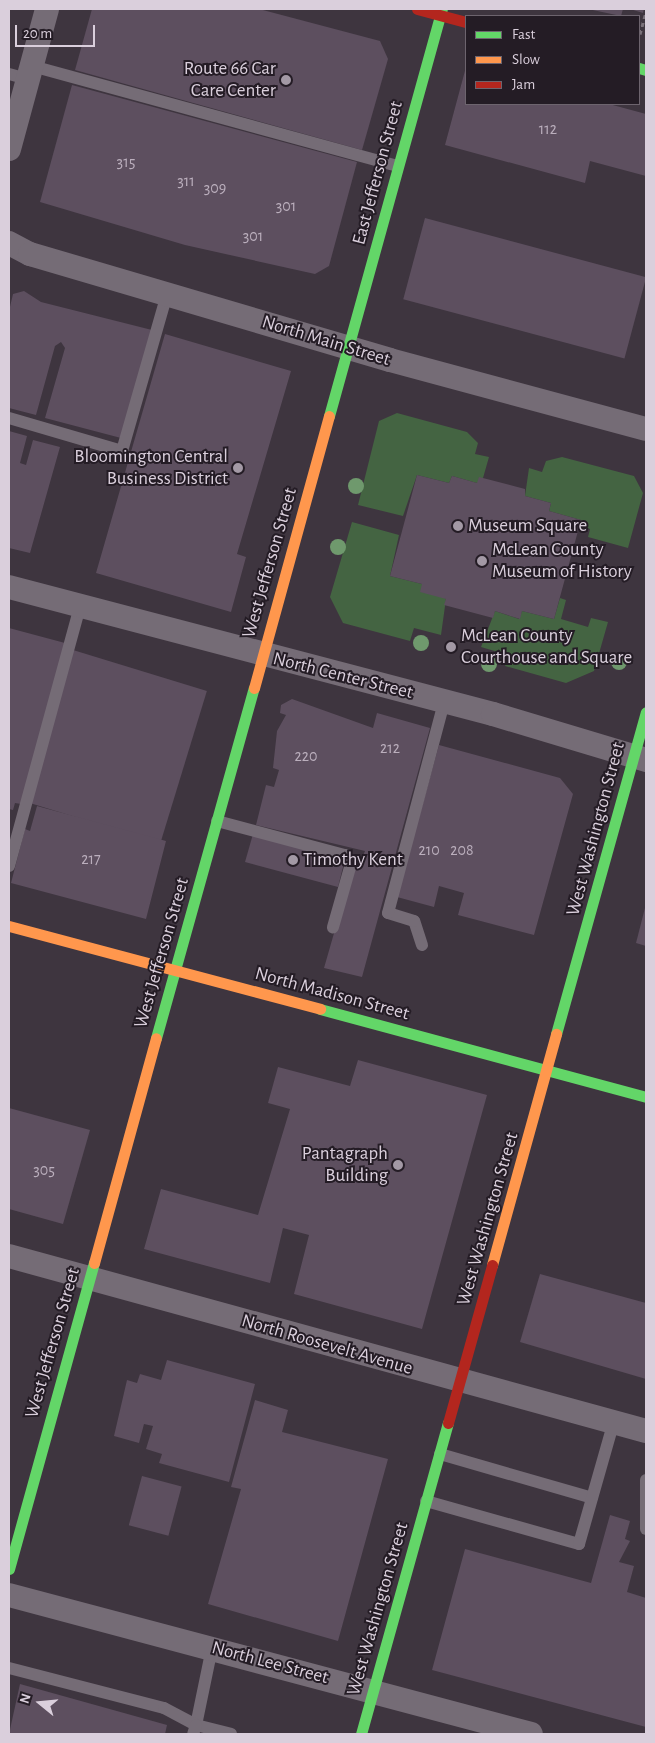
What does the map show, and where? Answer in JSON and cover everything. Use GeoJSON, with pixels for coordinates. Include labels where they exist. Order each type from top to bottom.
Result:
{"type":"FeatureCollection","features":[{"type":"Feature","properties":{"kind":"main road"},"geometry":{"type":"LineString","coordinates":[[417,9],[441,12],[465,22]]}},
{"type":"Feature","properties":{"kind":"main road","name":"East Jefferson Street"},"geometry":{"type":"LineString","coordinates":[[349,347],[441,12]]}},
{"type":"Feature","properties":{"kind":"main road","name":"West Jefferson Street"},"geometry":{"type":"LineString","coordinates":[[9,1569],[349,347]]}},
{"type":"Feature","properties":{"kind":"main road","name":"West Washington Street"},"geometry":{"type":"LineString","coordinates":[[361,1734],[548,1070],[640,759],[646,712]]}},
{"type":"Feature","properties":{"kind":"main road","name":"North Madison Street"},"geometry":{"type":"LineString","coordinates":[[9,926],[646,1097]]}},
{"type":"Feature","properties":{"kind":"street"},"geometry":{"type":"LineString","coordinates":[[9,149],[23,73],[47,9]]}},
{"type":"Feature","properties":{"kind":"street","name":"North Main Street"},"geometry":{"type":"LineString","coordinates":[[9,243],[166,294],[646,429]]}},
{"type":"Feature","properties":{"kind":"street","name":"North Center Street"},"geometry":{"type":"LineString","coordinates":[[9,587],[263,656],[444,702],[640,759]]}},
{"type":"Feature","properties":{"kind":"street","name":"North Roosevelt Avenue"},"geometry":{"type":"LineString","coordinates":[[9,1256],[646,1431]]}},
{"type":"Feature","properties":{"kind":"street","name":"North Lee Street"},"geometry":{"type":"LineString","coordinates":[[9,1595],[373,1690],[531,1734]]}},
{"type":"Feature","properties":{"kind":"lane"},"geometry":{"type":"LineString","coordinates":[[23,73],[398,166]]}},
{"type":"Feature","properties":{"kind":"lane"},"geometry":{"type":"LineString","coordinates":[[9,418],[122,451],[166,294]]}},
{"type":"Feature","properties":{"kind":"lane"},"geometry":{"type":"LineString","coordinates":[[9,866],[80,606]]}},
{"type":"Feature","properties":{"kind":"lane"},"geometry":{"type":"LineString","coordinates":[[422,945],[414,921],[388,913],[444,702]]}},
{"type":"Feature","properties":{"kind":"lane"},"geometry":{"type":"LineString","coordinates":[[217,821],[345,855],[351,864],[333,927]]}},
{"type":"Feature","properties":{"kind":"lane"},"geometry":{"type":"LineString","coordinates":[[426,1501],[579,1544],[614,1422]]}},
{"type":"Feature","properties":{"kind":"lane"},"geometry":{"type":"LineString","coordinates":[[440,1454],[592,1498]]}},
{"type":"Feature","properties":{"kind":"lane"},"geometry":{"type":"LineString","coordinates":[[646,1480],[646,1530]]}},
{"type":"Feature","properties":{"kind":"lane"},"geometry":{"type":"LineString","coordinates":[[194,1730],[212,1648]]}},
{"type":"Feature","properties":{"kind":"lane"},"geometry":{"type":"LineString","coordinates":[[9,1668],[164,1708],[194,1730],[231,1734]]}},
{"type":"Feature","properties":{"kind":"path"},"geometry":{"type":"LineString","coordinates":[[640,34],[646,11]]}},
{"type":"Feature","properties":{"kind":"green space"},"geometry":{"type":"Polygon","coordinates":[[[397,413],[467,432],[478,443],[475,454],[489,457],[483,478],[477,483],[452,476],[449,483],[417,475],[403,516],[358,505],[379,421],[397,413]]]}},
{"type":"Feature","properties":{"kind":"green space"},"geometry":{"type":"Polygon","coordinates":[[[562,457],[634,476],[643,493],[628,548],[588,537],[590,529],[580,526],[581,520],[549,511],[551,503],[525,496],[529,468],[542,472],[546,461],[562,457]]]}},
{"type":"Feature","properties":{"kind":"green space"},"geometry":{"type":"Polygon","coordinates":[[[352,522],[399,535],[390,576],[422,584],[446,599],[441,635],[414,628],[410,641],[343,623],[330,597],[352,522]]]}},
{"type":"Feature","properties":{"kind":"green space"},"geometry":{"type":"Polygon","coordinates":[[[560,598],[566,600],[561,619],[588,627],[591,618],[608,622],[594,671],[566,683],[505,666],[508,655],[481,647],[495,611],[519,619],[522,611],[554,619],[560,598]]]}},
{"type":"Feature","properties":{"kind":"building","name":"Route 66 Car Care Center"},"geometry":{"type":"Polygon","coordinates":[[[92,9],[259,9],[380,41],[388,59],[362,150],[75,70],[92,9]]]}},
{"type":"Feature","properties":{"kind":"building"},"geometry":{"type":"Polygon","coordinates":[[[588,9],[623,9],[621,15],[588,9]]]}},
{"type":"Feature","properties":{"kind":"building"},"geometry":{"type":"Polygon","coordinates":[[[630,9],[644,9],[643,13],[630,9]]]}},
{"type":"Feature","properties":{"kind":"building"},"geometry":{"type":"Polygon","coordinates":[[[465,71],[465,105],[613,105],[646,114],[646,176],[590,161],[585,183],[445,145],[465,71]]]}},
{"type":"Feature","properties":{"kind":"building"},"geometry":{"type":"Polygon","coordinates":[[[72,85],[357,162],[329,266],[315,274],[185,245],[40,202],[72,85]]]}},
{"type":"Feature","properties":{"kind":"building"},"geometry":{"type":"Polygon","coordinates":[[[425,218],[646,277],[624,358],[403,299],[425,218]]]}},
{"type":"Feature","properties":{"kind":"building"},"geometry":{"type":"Polygon","coordinates":[[[24,291],[41,302],[152,330],[121,438],[45,418],[65,348],[61,342],[55,346],[36,415],[9,408],[9,311],[13,294],[24,291]]]}},
{"type":"Feature","properties":{"kind":"building"},"geometry":{"type":"Polygon","coordinates":[[[165,334],[291,371],[237,554],[246,557],[231,612],[96,573],[165,334]]]}},
{"type":"Feature","properties":{"kind":"building"},"geometry":{"type":"Polygon","coordinates":[[[9,431],[27,436],[20,463],[26,465],[33,440],[60,447],[30,553],[9,548],[9,431]]]}},
{"type":"Feature","properties":{"kind":"building","name":"McLean County Museum of History"},"geometry":{"type":"Polygon","coordinates":[[[417,475],[449,483],[452,476],[477,483],[479,477],[525,489],[525,496],[551,503],[549,511],[581,520],[554,619],[522,611],[520,619],[495,611],[493,618],[444,605],[446,599],[420,592],[422,584],[390,576],[417,475]]]}},
{"type":"Feature","properties":{"kind":"building"},"geometry":{"type":"Polygon","coordinates":[[[9,628],[65,643],[21,804],[15,803],[13,810],[9,809],[9,628]]]}},
{"type":"Feature","properties":{"kind":"building"},"geometry":{"type":"Polygon","coordinates":[[[73,650],[207,691],[160,843],[27,802],[73,650]]]}},
{"type":"Feature","properties":{"kind":"building"},"geometry":{"type":"Polygon","coordinates":[[[292,699],[373,728],[377,713],[430,728],[362,977],[324,968],[355,860],[361,861],[365,851],[256,825],[266,785],[274,787],[279,770],[273,768],[277,731],[286,715],[280,713],[281,705],[292,699]]]}},
{"type":"Feature","properties":{"kind":"building"},"geometry":{"type":"Polygon","coordinates":[[[439,745],[560,778],[573,794],[534,935],[458,915],[464,893],[439,886],[434,907],[397,897],[439,745]]]}},
{"type":"Feature","properties":{"kind":"building"},"geometry":{"type":"Polygon","coordinates":[[[37,806],[166,841],[146,919],[11,883],[25,829],[30,831],[37,806]]]}},
{"type":"Feature","properties":{"kind":"building","name":"Timothy Kent"},"geometry":{"type":"Polygon","coordinates":[[[253,834],[339,858],[343,867],[338,887],[245,862],[253,834]]]}},
{"type":"Feature","properties":{"kind":"building"},"geometry":{"type":"Polygon","coordinates":[[[646,904],[646,946],[636,943],[646,904]]]}},
{"type":"Feature","properties":{"kind":"building","name":"Pantagraph Building"},"geometry":{"type":"Polygon","coordinates":[[[358,1060],[487,1095],[422,1329],[294,1294],[309,1235],[283,1228],[270,1283],[144,1249],[161,1189],[258,1215],[290,1109],[268,1103],[278,1067],[350,1086],[358,1060]]]}},
{"type":"Feature","properties":{"kind":"building"},"geometry":{"type":"Polygon","coordinates":[[[9,1108],[90,1130],[63,1224],[9,1209],[9,1108]]]}},
{"type":"Feature","properties":{"kind":"building"},"geometry":{"type":"Polygon","coordinates":[[[540,1274],[646,1303],[646,1379],[520,1342],[540,1274]]]}},
{"type":"Feature","properties":{"kind":"building"},"geometry":{"type":"Polygon","coordinates":[[[167,1360],[255,1384],[229,1482],[159,1463],[162,1454],[146,1449],[153,1426],[144,1424],[139,1443],[114,1436],[127,1380],[137,1383],[140,1374],[161,1380],[167,1360]]]}},
{"type":"Feature","properties":{"kind":"building"},"geometry":{"type":"Polygon","coordinates":[[[255,1400],[288,1410],[282,1432],[388,1459],[338,1641],[208,1604],[241,1489],[231,1487],[255,1400]]]}},
{"type":"Feature","properties":{"kind":"building"},"geometry":{"type":"Polygon","coordinates":[[[142,1476],[182,1487],[168,1536],[129,1525],[142,1476]]]}},
{"type":"Feature","properties":{"kind":"building"},"geometry":{"type":"Polygon","coordinates":[[[610,1515],[630,1521],[625,1539],[630,1541],[619,1562],[634,1566],[627,1592],[646,1598],[646,1727],[432,1670],[465,1549],[591,1583],[610,1515]]]}},
{"type":"Feature","properties":{"kind":"building"},"geometry":{"type":"Polygon","coordinates":[[[20,1684],[167,1725],[165,1734],[9,1734],[20,1684]]]}},
{"type":"Feature","properties":{"kind":"traffic: fast"},"geometry":{"type":"LineString","coordinates":[[329,416],[442,9]]}},
{"type":"Feature","properties":{"kind":"traffic: fast"},"geometry":{"type":"LineString","coordinates":[[640,68],[646,70]]}},
{"type":"Feature","properties":{"kind":"traffic: fast"},"geometry":{"type":"LineString","coordinates":[[156,1038],[254,688]]}},
{"type":"Feature","properties":{"kind":"traffic: fast"},"geometry":{"type":"LineString","coordinates":[[556,1034],[646,712]]}},
{"type":"Feature","properties":{"kind":"traffic: fast"},"geometry":{"type":"LineString","coordinates":[[320,1009],[646,1097]]}},
{"type":"Feature","properties":{"kind":"traffic: fast"},"geometry":{"type":"LineString","coordinates":[[9,1569],[94,1263]]}},
{"type":"Feature","properties":{"kind":"traffic: fast"},"geometry":{"type":"LineString","coordinates":[[361,1734],[448,1423]]}},
{"type":"Feature","properties":{"kind":"traffic: slow"},"geometry":{"type":"LineString","coordinates":[[254,688],[329,416]]}},
{"type":"Feature","properties":{"kind":"traffic: slow"},"geometry":{"type":"LineString","coordinates":[[9,926],[320,1009]]}},
{"type":"Feature","properties":{"kind":"traffic: slow"},"geometry":{"type":"LineString","coordinates":[[492,1265],[556,1034]]}},
{"type":"Feature","properties":{"kind":"traffic: slow"},"geometry":{"type":"LineString","coordinates":[[94,1263],[156,1038]]}},
{"type":"Feature","properties":{"kind":"traffic: jam"},"geometry":{"type":"LineString","coordinates":[[417,9],[465,22]]}},
{"type":"Feature","properties":{"kind":"traffic: jam"},"geometry":{"type":"LineString","coordinates":[[448,1423],[492,1265]]}},
{"type":"Feature","properties":{"kind":"place","name":"Route 66 Car Care Center"},"geometry":{"type":"Point","coordinates":[286,80]}},
{"type":"Feature","properties":{"kind":"place","name":"Bloomington Central Business District"},"geometry":{"type":"Point","coordinates":[238,468]}},
{"type":"Feature","properties":{"kind":"place","name":"Museum Square"},"geometry":{"type":"Point","coordinates":[458,526]}},
{"type":"Feature","properties":{"kind":"place","name":"McLean County Museum of History"},"geometry":{"type":"Point","coordinates":[482,561]}},
{"type":"Feature","properties":{"kind":"place","name":"McLean County Courthouse and Square"},"geometry":{"type":"Point","coordinates":[451,647]}},
{"type":"Feature","properties":{"kind":"place","name":"Timothy Kent"},"geometry":{"type":"Point","coordinates":[293,860]}},
{"type":"Feature","properties":{"kind":"place","name":"Pantagraph Building"},"geometry":{"type":"Point","coordinates":[398,1165]}}]}
